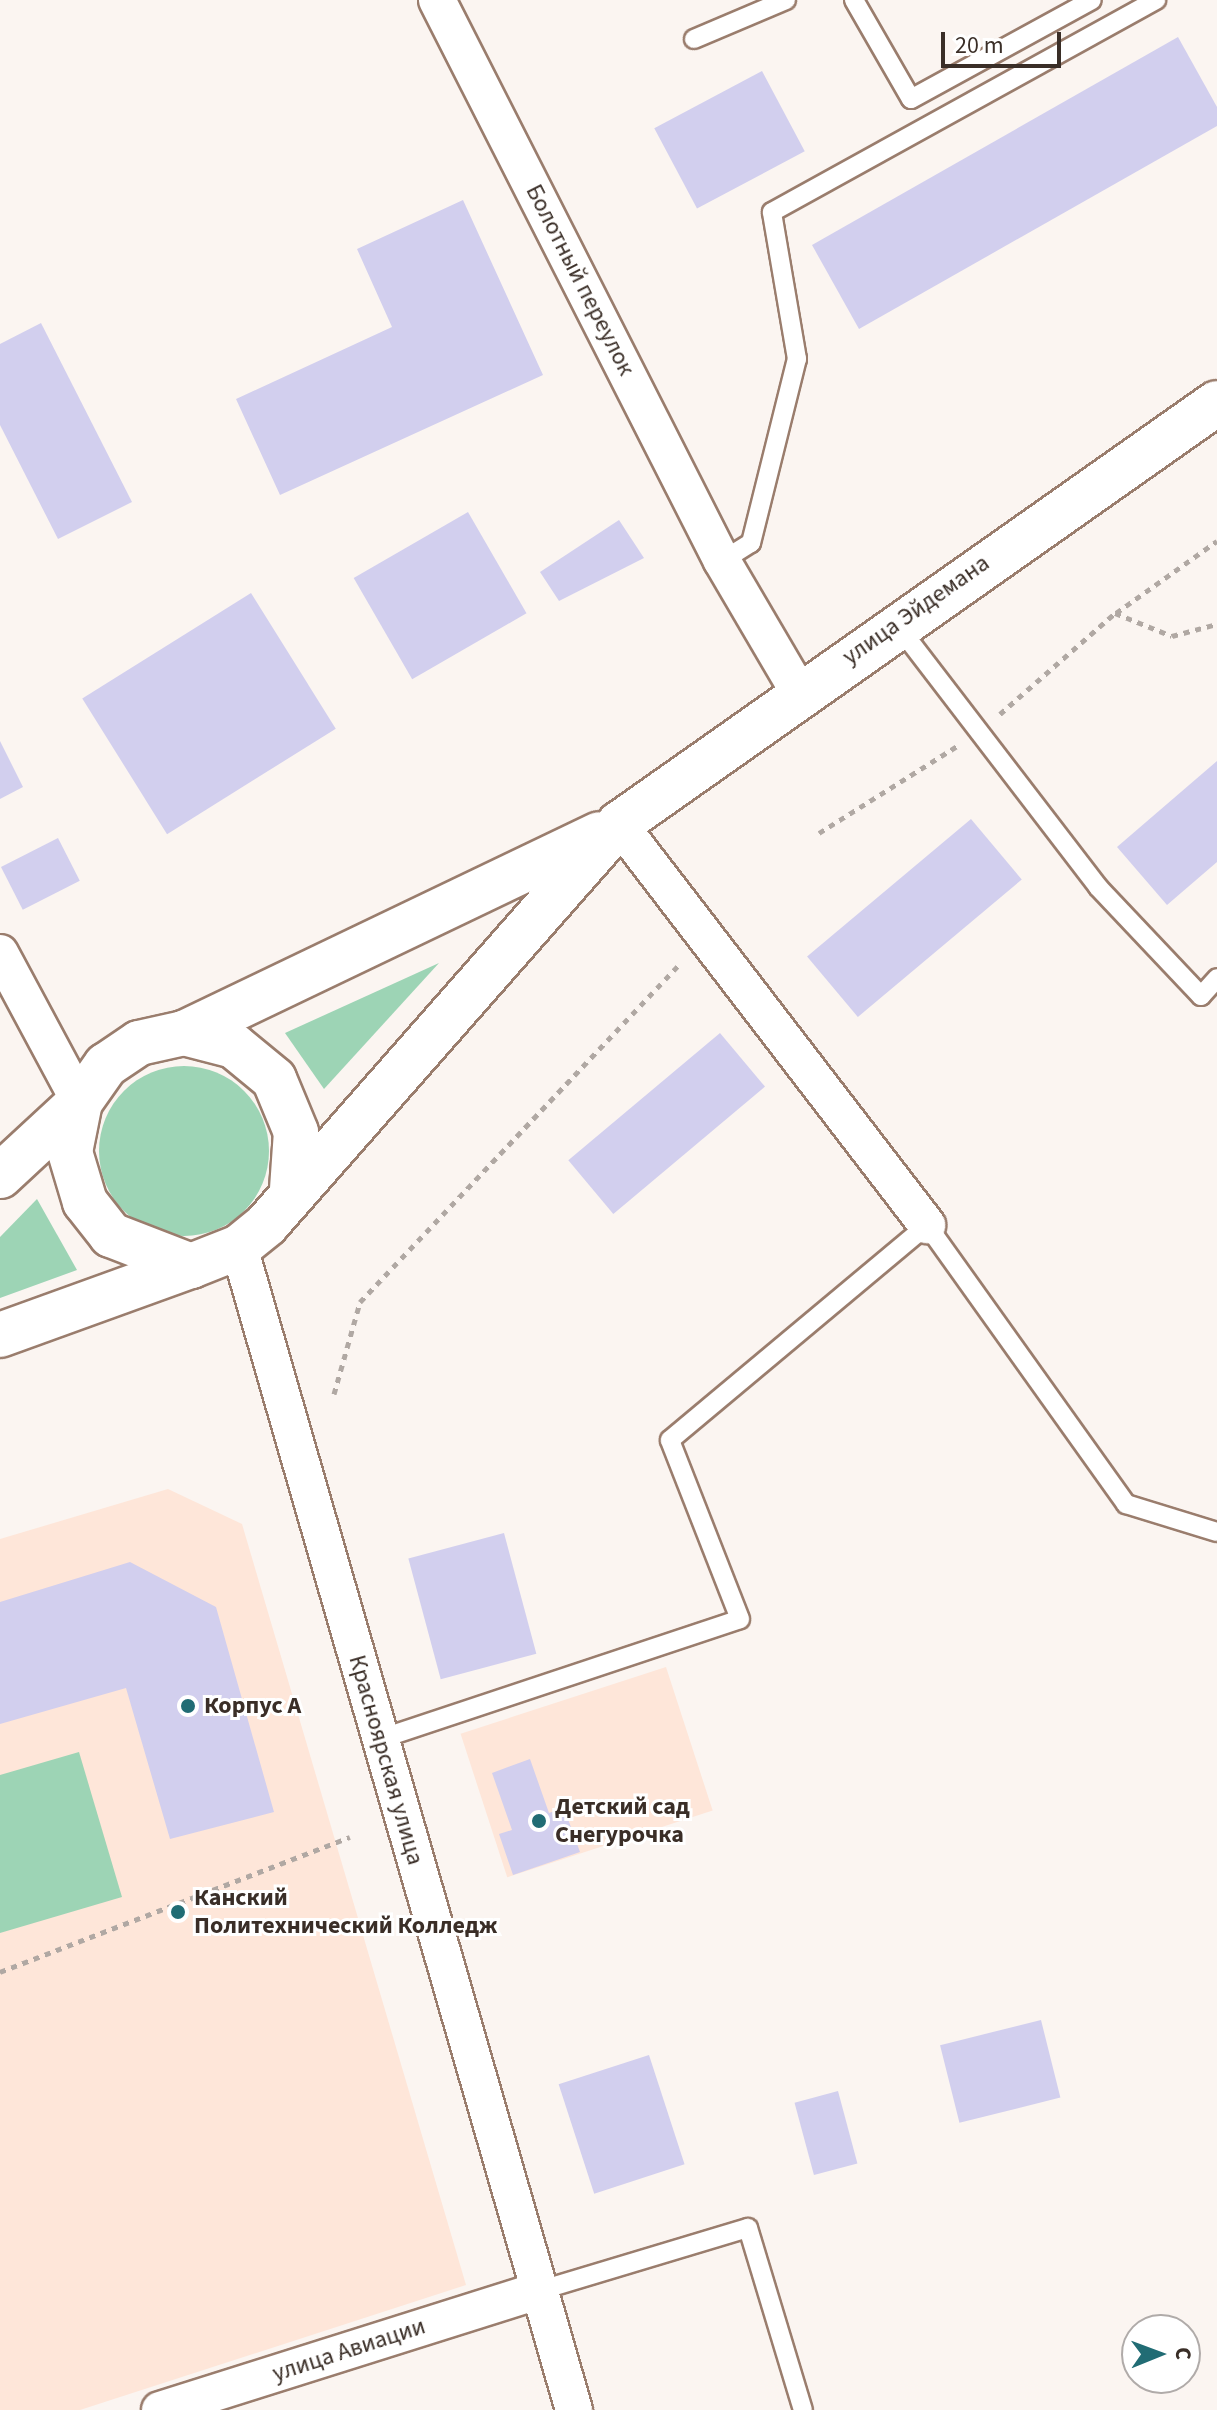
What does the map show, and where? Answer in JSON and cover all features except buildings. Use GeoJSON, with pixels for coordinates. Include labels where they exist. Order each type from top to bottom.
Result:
{"type":"FeatureCollection","features":[{"type":"Feature","properties":{"kind":"main road","name":"улица Эйдемана"},"geometry":{"type":"LineString","coordinates":[[619,824],[799,692],[1217,403]]}},
{"type":"Feature","properties":{"kind":"main road"},"geometry":{"type":"LineString","coordinates":[[0,1176],[80,1102],[106,1065],[139,1043],[184,1033],[619,824]]}},
{"type":"Feature","properties":{"kind":"main road"},"geometry":{"type":"LineString","coordinates":[[0,1335],[239,1247],[619,824]]}},
{"type":"Feature","properties":{"kind":"main road"},"geometry":{"type":"LineString","coordinates":[[184,1033],[234,1046],[274,1079],[296,1132],[292,1189]]}},
{"type":"Feature","properties":{"kind":"main road"},"geometry":{"type":"LineString","coordinates":[[80,1102],[70,1152],[85,1202],[111,1235],[191,1266]]}},
{"type":"Feature","properties":{"kind":"street","name":"Болотный переулок"},"geometry":{"type":"LineString","coordinates":[[437,0],[722,561],[799,692]]}},
{"type":"Feature","properties":{"kind":"street"},"geometry":{"type":"LineString","coordinates":[[619,824],[927,1225]]}},
{"type":"Feature","properties":{"kind":"street"},"geometry":{"type":"LineString","coordinates":[[0,953],[80,1102]]}},
{"type":"Feature","properties":{"kind":"street","name":"Красноярская улица"},"geometry":{"type":"LineString","coordinates":[[239,1247],[574,2410]]}},
{"type":"Feature","properties":{"kind":"street","name":"улица Авиации"},"geometry":{"type":"LineString","coordinates":[[160,2410],[538,2291]]}},
{"type":"Feature","properties":{"kind":"lane"},"geometry":{"type":"LineString","coordinates":[[694,39],[786,0]]}},
{"type":"Feature","properties":{"kind":"lane"},"geometry":{"type":"LineString","coordinates":[[854,0],[911,99],[1092,0]]}},
{"type":"Feature","properties":{"kind":"lane"},"geometry":{"type":"LineString","coordinates":[[722,561],[751,543],[797,359],[772,212],[1156,0]]}},
{"type":"Feature","properties":{"kind":"lane"},"geometry":{"type":"LineString","coordinates":[[896,624],[977,734],[1098,887],[1201,996],[1217,978]]}},
{"type":"Feature","properties":{"kind":"lane"},"geometry":{"type":"LineString","coordinates":[[380,1739],[740,1619],[670,1440],[927,1225],[1126,1504],[1217,1532]]}},
{"type":"Feature","properties":{"kind":"lane"},"geometry":{"type":"LineString","coordinates":[[538,2291],[748,2228],[803,2410]]}},
{"type":"Feature","properties":{"kind":"path"},"geometry":{"type":"LineString","coordinates":[[819,833],[977,734],[1115,613],[1217,541]]}},
{"type":"Feature","properties":{"kind":"path"},"geometry":{"type":"LineString","coordinates":[[1115,613],[1172,636],[1217,624]]}},
{"type":"Feature","properties":{"kind":"path"},"geometry":{"type":"LineString","coordinates":[[334,1394],[360,1302],[706,936]]}},
{"type":"Feature","properties":{"kind":"path"},"geometry":{"type":"LineString","coordinates":[[0,1972],[350,1837]]}},
{"type":"Feature","properties":{"kind":"shaded area","name":"Канский Политехнический Колледж"},"geometry":{"type":"Polygon","coordinates":[[[168,1489],[242,1524],[466,2285],[80,2410],[0,2410],[0,1539],[168,1489]]]}},
{"type":"Feature","properties":{"kind":"shaded area"},"geometry":{"type":"Polygon","coordinates":[[[666,1667],[713,1811],[507,1877],[461,1734],[666,1667]]]}},
{"type":"Feature","properties":{"kind":"green space"},"geometry":{"type":"Polygon","coordinates":[[[439,963],[324,1089],[285,1033],[439,963]]]}},
{"type":"Feature","properties":{"kind":"green space"},"geometry":{"type":"Polygon","coordinates":[[[184,1066],[217,1073],[244,1091],[262,1118],[269,1151],[262,1184],[244,1211],[217,1229],[184,1236],[151,1229],[124,1211],[106,1184],[99,1151],[106,1118],[124,1091],[151,1073],[184,1066]]]}},
{"type":"Feature","properties":{"kind":"green space"},"geometry":{"type":"Polygon","coordinates":[[[37,1199],[77,1270],[0,1298],[0,1237],[37,1199]]]}},
{"type":"Feature","properties":{"kind":"green space"},"geometry":{"type":"Polygon","coordinates":[[[79,1752],[122,1897],[0,1933],[0,1775],[79,1752]]]}},
{"type":"Feature","properties":{"kind":"place","name":"Корпус А"},"geometry":{"type":"Point","coordinates":[188,1706]}},
{"type":"Feature","properties":{"kind":"place","name":"Детский сад Снегурочка"},"geometry":{"type":"Point","coordinates":[539,1821]}},
{"type":"Feature","properties":{"kind":"place","name":"Канский Политехнический Колледж"},"geometry":{"type":"Point","coordinates":[178,1912]}}]}
